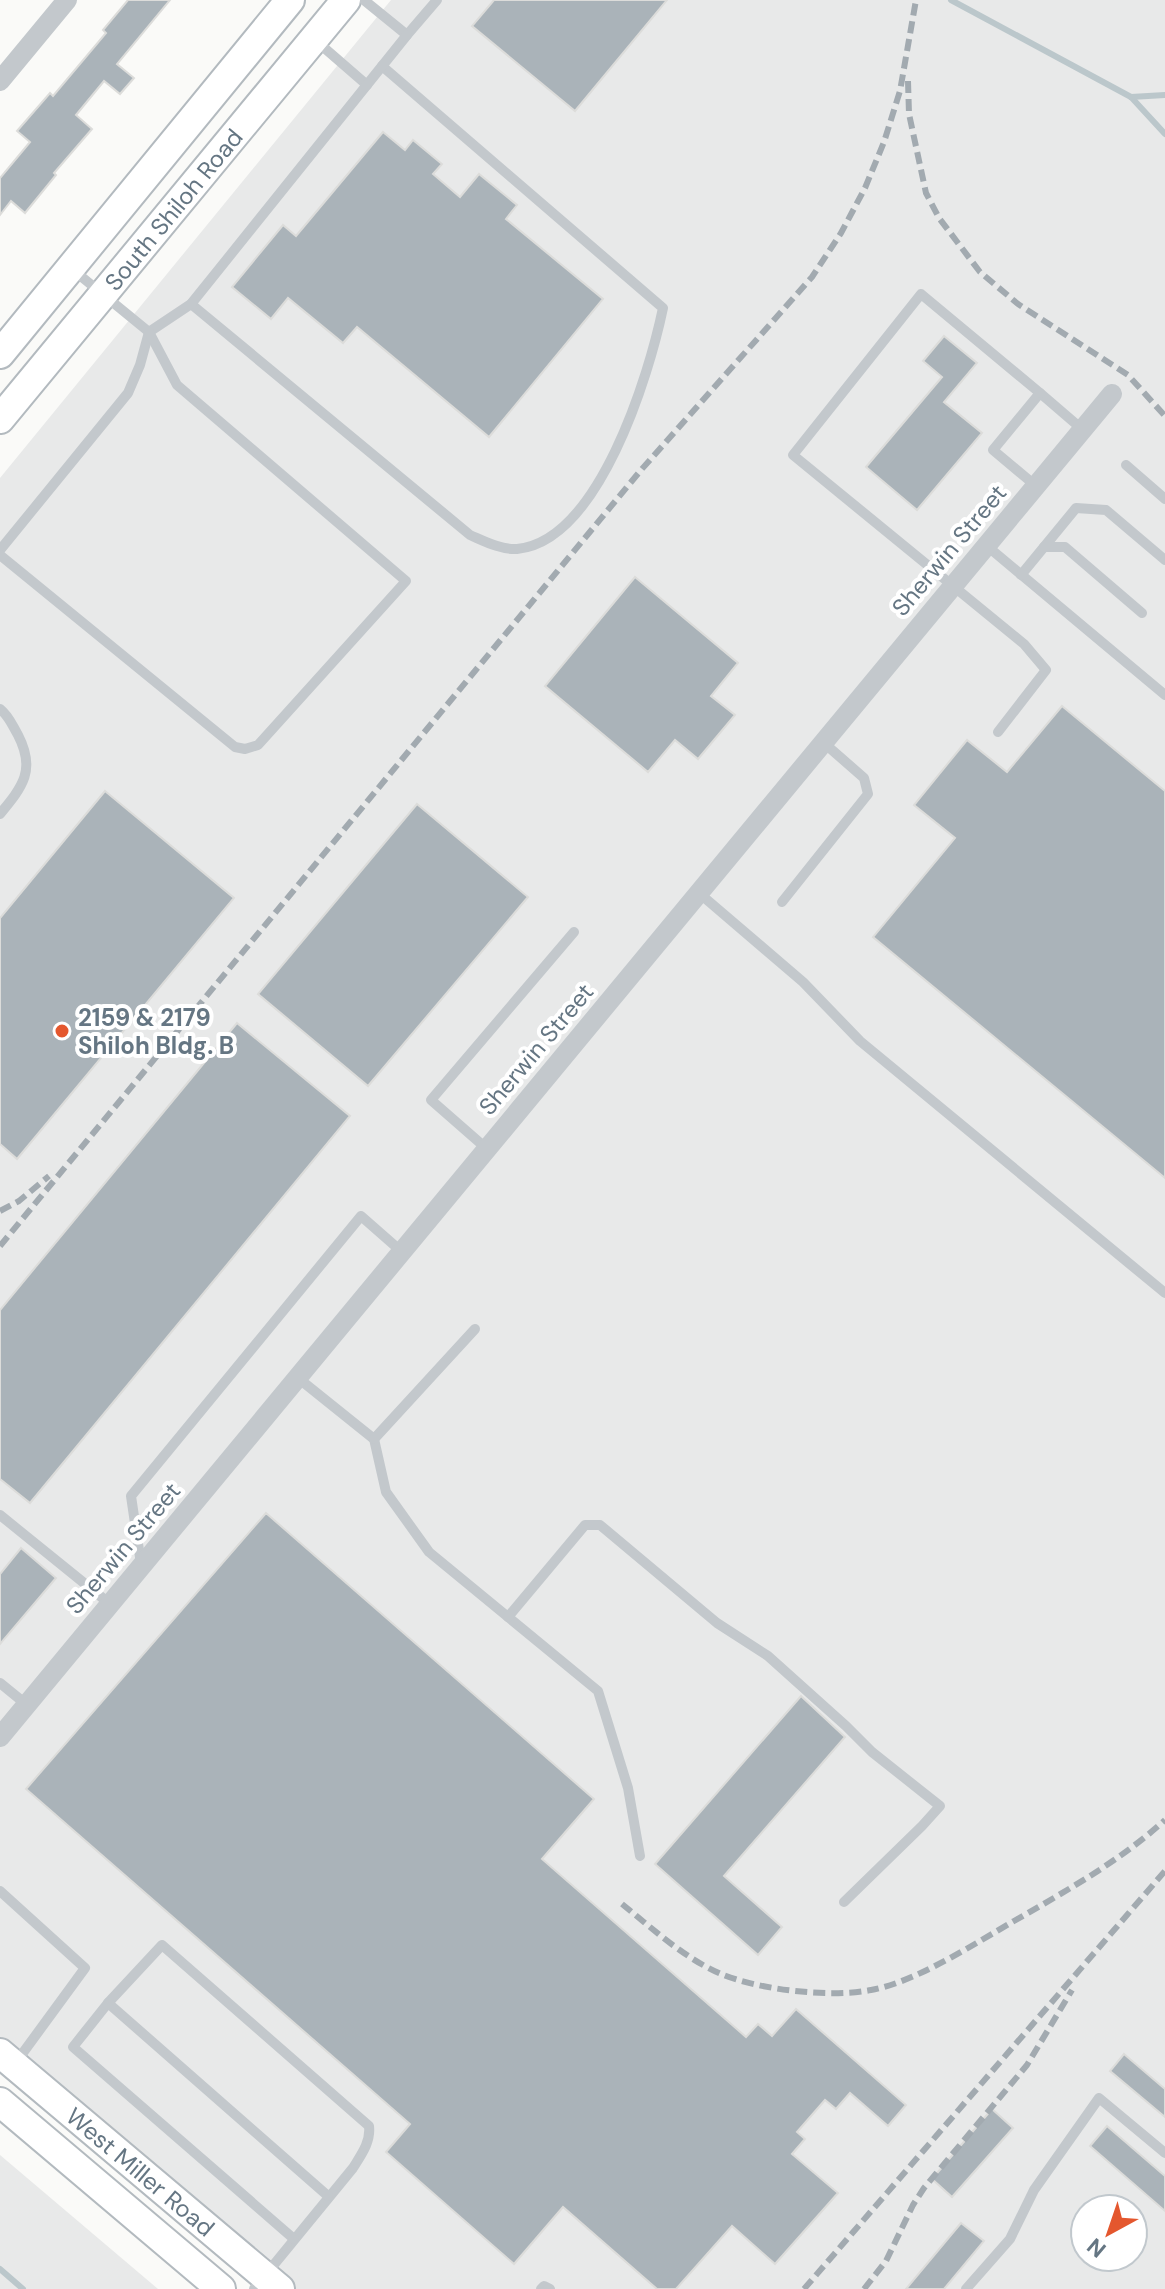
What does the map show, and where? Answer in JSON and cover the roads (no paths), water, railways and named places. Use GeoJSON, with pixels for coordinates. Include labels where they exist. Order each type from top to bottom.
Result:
{"type":"FeatureCollection","features":[{"type":"Feature","properties":{"kind":"main road","name":"South Shiloh Road"},"geometry":{"type":"LineString","coordinates":[[0,354],[290,0]]}},
{"type":"Feature","properties":{"kind":"main road","name":"South Shiloh Road"},"geometry":{"type":"LineString","coordinates":[[0,419],[346,0]]}},
{"type":"Feature","properties":{"kind":"main road","name":"West Miller Road"},"geometry":{"type":"LineString","coordinates":[[7,2059],[267,2285]]}},
{"type":"Feature","properties":{"kind":"main road","name":"West Miller Road"},"geometry":{"type":"LineString","coordinates":[[0,2102],[221,2289]]}},
{"type":"Feature","properties":{"kind":"street"},"geometry":{"type":"LineString","coordinates":[[0,81],[67,0]]}},
{"type":"Feature","properties":{"kind":"street","name":"Sherwin Street"},"geometry":{"type":"LineString","coordinates":[[0,1737],[1112,394]]}},
{"type":"Feature","properties":{"kind":"lane"},"geometry":{"type":"LineString","coordinates":[[364,0],[407,35]]}},
{"type":"Feature","properties":{"kind":"lane"},"geometry":{"type":"LineString","coordinates":[[71,268],[149,332],[177,385],[406,581],[258,745],[245,749],[235,747],[0,552],[128,393],[149,332],[191,304],[437,0]]}},
{"type":"Feature","properties":{"kind":"lane"},"geometry":{"type":"LineString","coordinates":[[314,39],[367,85]]}},
{"type":"Feature","properties":{"kind":"lane"},"geometry":{"type":"LineString","coordinates":[[191,304],[470,535],[491,544],[516,549],[547,538],[572,517],[588,498],[627,426],[646,374],[663,308],[382,66]]}},
{"type":"Feature","properties":{"kind":"lane"},"geometry":{"type":"LineString","coordinates":[[998,732],[1046,670],[1024,644],[793,455],[921,294],[1083,430]]}},
{"type":"Feature","properties":{"kind":"lane"},"geometry":{"type":"LineString","coordinates":[[1036,486],[993,450],[1040,393]]}},
{"type":"Feature","properties":{"kind":"lane"},"geometry":{"type":"LineString","coordinates":[[1126,465],[1165,499]]}},
{"type":"Feature","properties":{"kind":"lane"},"geometry":{"type":"LineString","coordinates":[[1021,575],[1076,508],[1106,510],[1165,560]]}},
{"type":"Feature","properties":{"kind":"lane"},"geometry":{"type":"LineString","coordinates":[[987,546],[1165,695]]}},
{"type":"Feature","properties":{"kind":"lane"},"geometry":{"type":"LineString","coordinates":[[1044,547],[1065,547],[1142,613]]}},
{"type":"Feature","properties":{"kind":"lane"},"geometry":{"type":"LineString","coordinates":[[0,709],[7,715],[27,754],[22,787],[0,814]]}},
{"type":"Feature","properties":{"kind":"lane"},"geometry":{"type":"LineString","coordinates":[[782,902],[868,794],[864,778],[824,743]]}},
{"type":"Feature","properties":{"kind":"lane"},"geometry":{"type":"LineString","coordinates":[[699,893],[803,982],[860,1041],[1165,1293]]}},
{"type":"Feature","properties":{"kind":"lane"},"geometry":{"type":"LineString","coordinates":[[487,1149],[431,1100],[574,932]]}},
{"type":"Feature","properties":{"kind":"lane"},"geometry":{"type":"LineString","coordinates":[[141,1566],[131,1496],[361,1216],[402,1252]]}},
{"type":"Feature","properties":{"kind":"lane"},"geometry":{"type":"LineString","coordinates":[[374,1439],[475,1329]]}},
{"type":"Feature","properties":{"kind":"lane"},"geometry":{"type":"LineString","coordinates":[[298,1378],[374,1439],[386,1492],[429,1552],[598,1691],[628,1788],[640,1856]]}},
{"type":"Feature","properties":{"kind":"lane"},"geometry":{"type":"LineString","coordinates":[[0,1515],[110,1604]]}},
{"type":"Feature","properties":{"kind":"lane"},"geometry":{"type":"LineString","coordinates":[[508,1617],[585,1525],[600,1525],[717,1623],[768,1656],[872,1752],[940,1806],[844,1902]]}},
{"type":"Feature","properties":{"kind":"lane"},"geometry":{"type":"LineString","coordinates":[[0,1683],[27,1705]]}},
{"type":"Feature","properties":{"kind":"lane"},"geometry":{"type":"LineString","coordinates":[[0,1891],[85,1968],[7,2059]]}},
{"type":"Feature","properties":{"kind":"lane"},"geometry":{"type":"LineString","coordinates":[[267,2285],[294,2239],[364,2150],[370,2135],[364,2119],[162,1945],[108,2003],[73,2047],[294,2239]]}},
{"type":"Feature","properties":{"kind":"lane"},"geometry":{"type":"LineString","coordinates":[[108,2003],[328,2196]]}},
{"type":"Feature","properties":{"kind":"lane"},"geometry":{"type":"LineString","coordinates":[[966,2289],[1010,2239],[1034,2190],[1099,2098],[1165,2153]]}},
{"type":"Feature","properties":{"kind":"lane"},"geometry":{"type":"LineString","coordinates":[[541,2289],[544,2286],[550,2289]]}},
{"type":"Feature","properties":{"kind":"waterway"},"geometry":{"type":"LineString","coordinates":[[951,0],[1131,97],[1165,134]]}},
{"type":"Feature","properties":{"kind":"waterway"},"geometry":{"type":"LineString","coordinates":[[1131,97],[1165,95]]}},
{"type":"Feature","properties":{"kind":"waterway"},"geometry":{"type":"LineString","coordinates":[[0,2269],[23,2289]]}},
{"type":"Feature","properties":{"kind":"railway"},"geometry":{"type":"LineString","coordinates":[[0,1246],[641,470],[812,277],[841,233],[865,188],[884,142],[900,91],[916,0]]}},
{"type":"Feature","properties":{"kind":"railway"},"geometry":{"type":"LineString","coordinates":[[908,81],[909,114],[926,193],[939,218],[980,272],[1018,304],[1128,375],[1165,416]]}},
{"type":"Feature","properties":{"kind":"railway"},"geometry":{"type":"LineString","coordinates":[[0,1211],[19,1201],[49,1176]]}},
{"type":"Feature","properties":{"kind":"railway"},"geometry":{"type":"LineString","coordinates":[[622,1904],[694,1960],[737,1980],[816,1993],[871,1990],[907,1979],[963,1951],[1092,1875],[1165,1820]]}},
{"type":"Feature","properties":{"kind":"railway"},"geometry":{"type":"LineString","coordinates":[[804,2289],[1165,1871]]}},
{"type":"Feature","properties":{"kind":"railway"},"geometry":{"type":"LineString","coordinates":[[864,2289],[886,2261],[924,2188],[1027,2065],[1072,1990]]}},
{"type":"Feature","properties":{"kind":"place","name":"2159 & 2179 Shiloh Bldg. B"},"geometry":{"type":"Point","coordinates":[62,1031]}}]}
